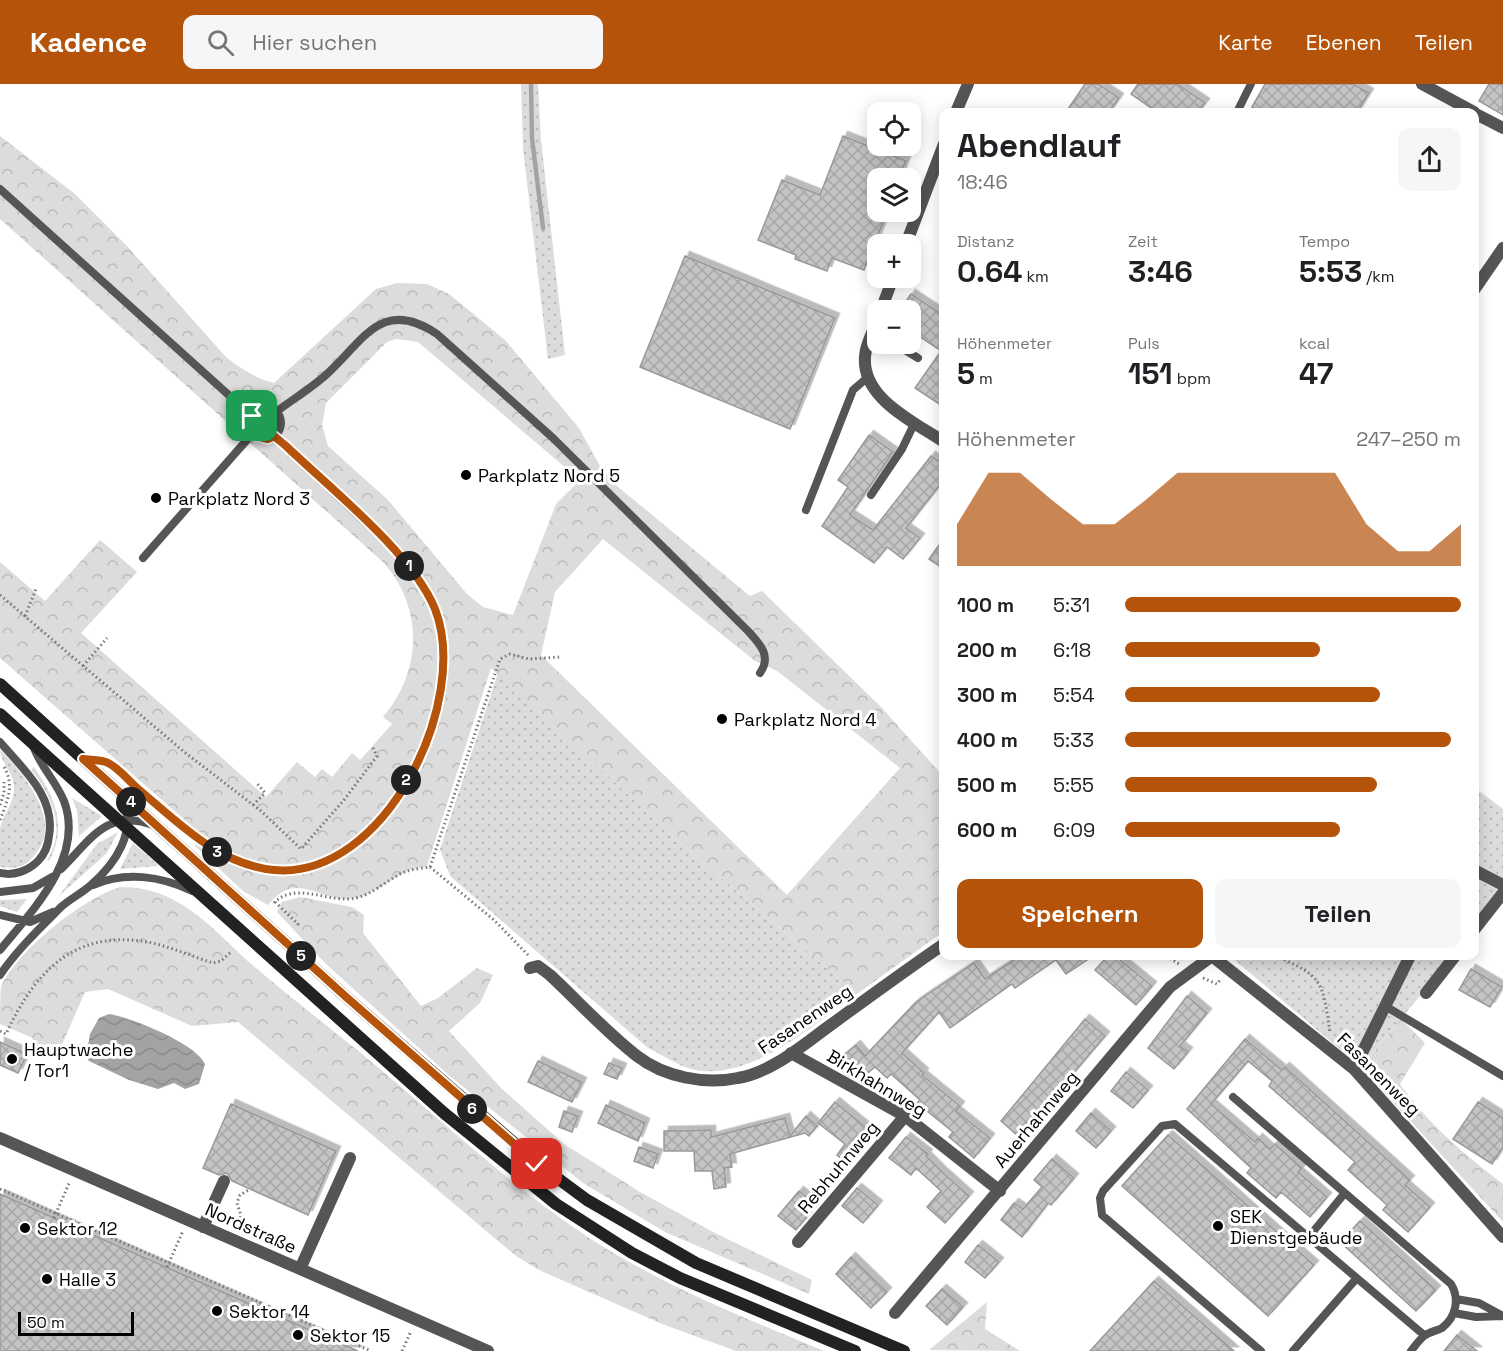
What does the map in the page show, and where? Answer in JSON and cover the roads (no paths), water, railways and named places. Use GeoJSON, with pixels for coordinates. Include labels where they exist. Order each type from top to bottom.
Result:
{"type":"FeatureCollection","features":[{"type":"Feature","properties":{"kind":"main road"},"geometry":{"type":"LineString","coordinates":[[0,684],[488,1122],[587,1200],[696,1263],[904,1351]]}},
{"type":"Feature","properties":{"kind":"main road"},"geometry":{"type":"LineString","coordinates":[[0,714],[126,823],[444,1113],[555,1204],[632,1253],[680,1278],[855,1351]]}},
{"type":"Feature","properties":{"kind":"street"},"geometry":{"type":"LineString","coordinates":[[958,108],[968,84]]}},
{"type":"Feature","properties":{"kind":"street"},"geometry":{"type":"LineString","coordinates":[[1422,84],[1465,108]]}},
{"type":"Feature","properties":{"kind":"street"},"geometry":{"type":"LineString","coordinates":[[1479,116],[1503,128]]}},
{"type":"Feature","properties":{"kind":"street"},"geometry":{"type":"LineString","coordinates":[[910,234],[939,157]]}},
{"type":"Feature","properties":{"kind":"street"},"geometry":{"type":"LineString","coordinates":[[1479,283],[1503,248]]}},
{"type":"Feature","properties":{"kind":"street"},"geometry":{"type":"LineString","coordinates":[[867,349],[868,377],[879,396],[939,439]]}},
{"type":"Feature","properties":{"kind":"street"},"geometry":{"type":"LineString","coordinates":[[1479,873],[1503,885]]}},
{"type":"Feature","properties":{"kind":"street"},"geometry":{"type":"LineString","coordinates":[[1479,924],[1503,893]]}},
{"type":"Feature","properties":{"kind":"street","name":"Fasanenweg"},"geometry":{"type":"LineString","coordinates":[[534,967],[638,1057],[667,1072],[693,1079],[738,1078],[764,1069],[791,1053],[939,948]]}},
{"type":"Feature","properties":{"kind":"street","name":"Auerhahnweg"},"geometry":{"type":"LineString","coordinates":[[895,1313],[1170,987],[1207,960]]}},
{"type":"Feature","properties":{"kind":"street","name":"Fasanenweg"},"geometry":{"type":"LineString","coordinates":[[1217,960],[1354,1069],[1503,1237]]}},
{"type":"Feature","properties":{"kind":"street"},"geometry":{"type":"LineString","coordinates":[[1354,1069],[1408,960]]}},
{"type":"Feature","properties":{"kind":"street"},"geometry":{"type":"LineString","coordinates":[[1426,993],[1452,960]]}},
{"type":"Feature","properties":{"kind":"street","name":"Birkhahnweg"},"geometry":{"type":"LineString","coordinates":[[791,1053],[905,1116],[1000,1191]]}},
{"type":"Feature","properties":{"kind":"street","name":"Rebhuhnweg"},"geometry":{"type":"LineString","coordinates":[[798,1242],[905,1116]]}},
{"type":"Feature","properties":{"kind":"street","name":"Nordstraße"},"geometry":{"type":"LineString","coordinates":[[0,1138],[486,1351]]}},
{"type":"Feature","properties":{"kind":"street"},"geometry":{"type":"LineString","coordinates":[[300,1269],[350,1158]]}},
{"type":"Feature","properties":{"kind":"street"},"geometry":{"type":"LineString","coordinates":[[203,1227],[224,1181]]}},
{"type":"Feature","properties":{"kind":"lane"},"geometry":{"type":"LineString","coordinates":[[1239,108],[1251,84]]}},
{"type":"Feature","properties":{"kind":"lane"},"geometry":{"type":"LineString","coordinates":[[1,192],[252,416]]}},
{"type":"Feature","properties":{"kind":"lane"},"geometry":{"type":"LineString","coordinates":[[276,412],[327,374],[366,332],[378,324],[401,320],[423,324],[553,438],[748,631],[764,650],[765,666],[760,673]]}},
{"type":"Feature","properties":{"kind":"lane"},"geometry":{"type":"LineString","coordinates":[[911,354],[918,358]]}},
{"type":"Feature","properties":{"kind":"lane"},"geometry":{"type":"LineString","coordinates":[[806,510],[853,390],[868,377]]}},
{"type":"Feature","properties":{"kind":"lane"},"geometry":{"type":"LineString","coordinates":[[263,408],[276,412],[281,421],[281,427],[274,436],[262,438],[254,433],[250,426],[252,416],[263,408]]}},
{"type":"Feature","properties":{"kind":"lane"},"geometry":{"type":"LineString","coordinates":[[871,495],[902,449],[915,422]]}},
{"type":"Feature","properties":{"kind":"lane"},"geometry":{"type":"LineString","coordinates":[[143,558],[254,433]]}},
{"type":"Feature","properties":{"kind":"lane"},"geometry":{"type":"LineString","coordinates":[[83,759],[106,762],[194,836],[219,853],[256,867],[277,870],[323,863],[359,841],[380,819],[413,768],[428,740],[444,675],[444,650],[435,610],[414,572],[400,555],[274,436]]}},
{"type":"Feature","properties":{"kind":"lane"},"geometry":{"type":"LineString","coordinates":[[0,741],[44,796],[51,822],[46,850],[39,860],[17,873],[0,873]]}},
{"type":"Feature","properties":{"kind":"lane"},"geometry":{"type":"LineString","coordinates":[[0,891],[33,888],[55,875],[67,847],[67,813],[56,786],[37,757],[32,742]]}},
{"type":"Feature","properties":{"kind":"lane"},"geometry":{"type":"LineString","coordinates":[[0,915],[23,922],[43,918],[89,887],[120,850],[126,823],[126,806],[116,789]]}},
{"type":"Feature","properties":{"kind":"lane"},"geometry":{"type":"LineString","coordinates":[[0,951],[55,875],[102,827],[126,823],[151,824],[162,830]]}},
{"type":"Feature","properties":{"kind":"lane"},"geometry":{"type":"LineString","coordinates":[[89,887],[120,877],[143,877],[181,886],[207,899]]}},
{"type":"Feature","properties":{"kind":"lane"},"geometry":{"type":"LineString","coordinates":[[0,975],[30,939],[64,905]]}},
{"type":"Feature","properties":{"kind":"lane"},"geometry":{"type":"LineString","coordinates":[[1385,1006],[1503,1076]]}},
{"type":"Feature","properties":{"kind":"lane"},"geometry":{"type":"LineString","coordinates":[[1233,1097],[1451,1284],[1456,1299],[1454,1313],[1440,1329],[1424,1335],[1411,1351]]}},
{"type":"Feature","properties":{"kind":"lane"},"geometry":{"type":"LineString","coordinates":[[1261,1351],[1107,1219],[1100,1206],[1103,1191],[1162,1126],[1168,1123],[1175,1124],[1424,1335]]}},
{"type":"Feature","properties":{"kind":"lane"},"geometry":{"type":"LineString","coordinates":[[1308,1238],[1344,1194]]}},
{"type":"Feature","properties":{"kind":"lane"},"geometry":{"type":"LineString","coordinates":[[1293,1351],[1356,1279]]}},
{"type":"Feature","properties":{"kind":"lane"},"geometry":{"type":"LineString","coordinates":[[1456,1299],[1479,1303],[1503,1316]]}},
{"type":"Feature","properties":{"kind":"lane"},"geometry":{"type":"LineString","coordinates":[[1454,1313],[1476,1317],[1503,1316]]}},
{"type":"Feature","properties":{"kind":"water"},"geometry":{"type":"Polygon","coordinates":[[[109,1014],[132,1020],[190,1048],[205,1064],[199,1084],[185,1089],[174,1083],[158,1089],[129,1080],[89,1061],[86,1057],[90,1034],[99,1018],[109,1014]]]}},
{"type":"Feature","properties":{"kind":"waterway"},"geometry":{"type":"LineString","coordinates":[[531,84],[532,138],[543,228]]}},
{"type":"Feature","properties":{"kind":"place","name":"Parkplatz Nord 5"},"geometry":{"type":"Point","coordinates":[466,475]}},
{"type":"Feature","properties":{"kind":"place","name":"Parkplatz Nord 3"},"geometry":{"type":"Point","coordinates":[156,498]}},
{"type":"Feature","properties":{"kind":"place","name":"Parkplatz Nord 4"},"geometry":{"type":"Point","coordinates":[722,719]}},
{"type":"Feature","properties":{"kind":"place","name":"Hauptwache / Tor1"},"geometry":{"type":"Point","coordinates":[12,1059]}},
{"type":"Feature","properties":{"kind":"place","name":"SEK Dienstgebäude"},"geometry":{"type":"Point","coordinates":[1218,1226]}},
{"type":"Feature","properties":{"kind":"place","name":"Sektor 12"},"geometry":{"type":"Point","coordinates":[25,1228]}},
{"type":"Feature","properties":{"kind":"place","name":"Halle 3"},"geometry":{"type":"Point","coordinates":[47,1279]}},
{"type":"Feature","properties":{"kind":"place","name":"Sektor 14"},"geometry":{"type":"Point","coordinates":[217,1311]}},
{"type":"Feature","properties":{"kind":"place","name":"Sektor 15"},"geometry":{"type":"Point","coordinates":[298,1335]}}]}
